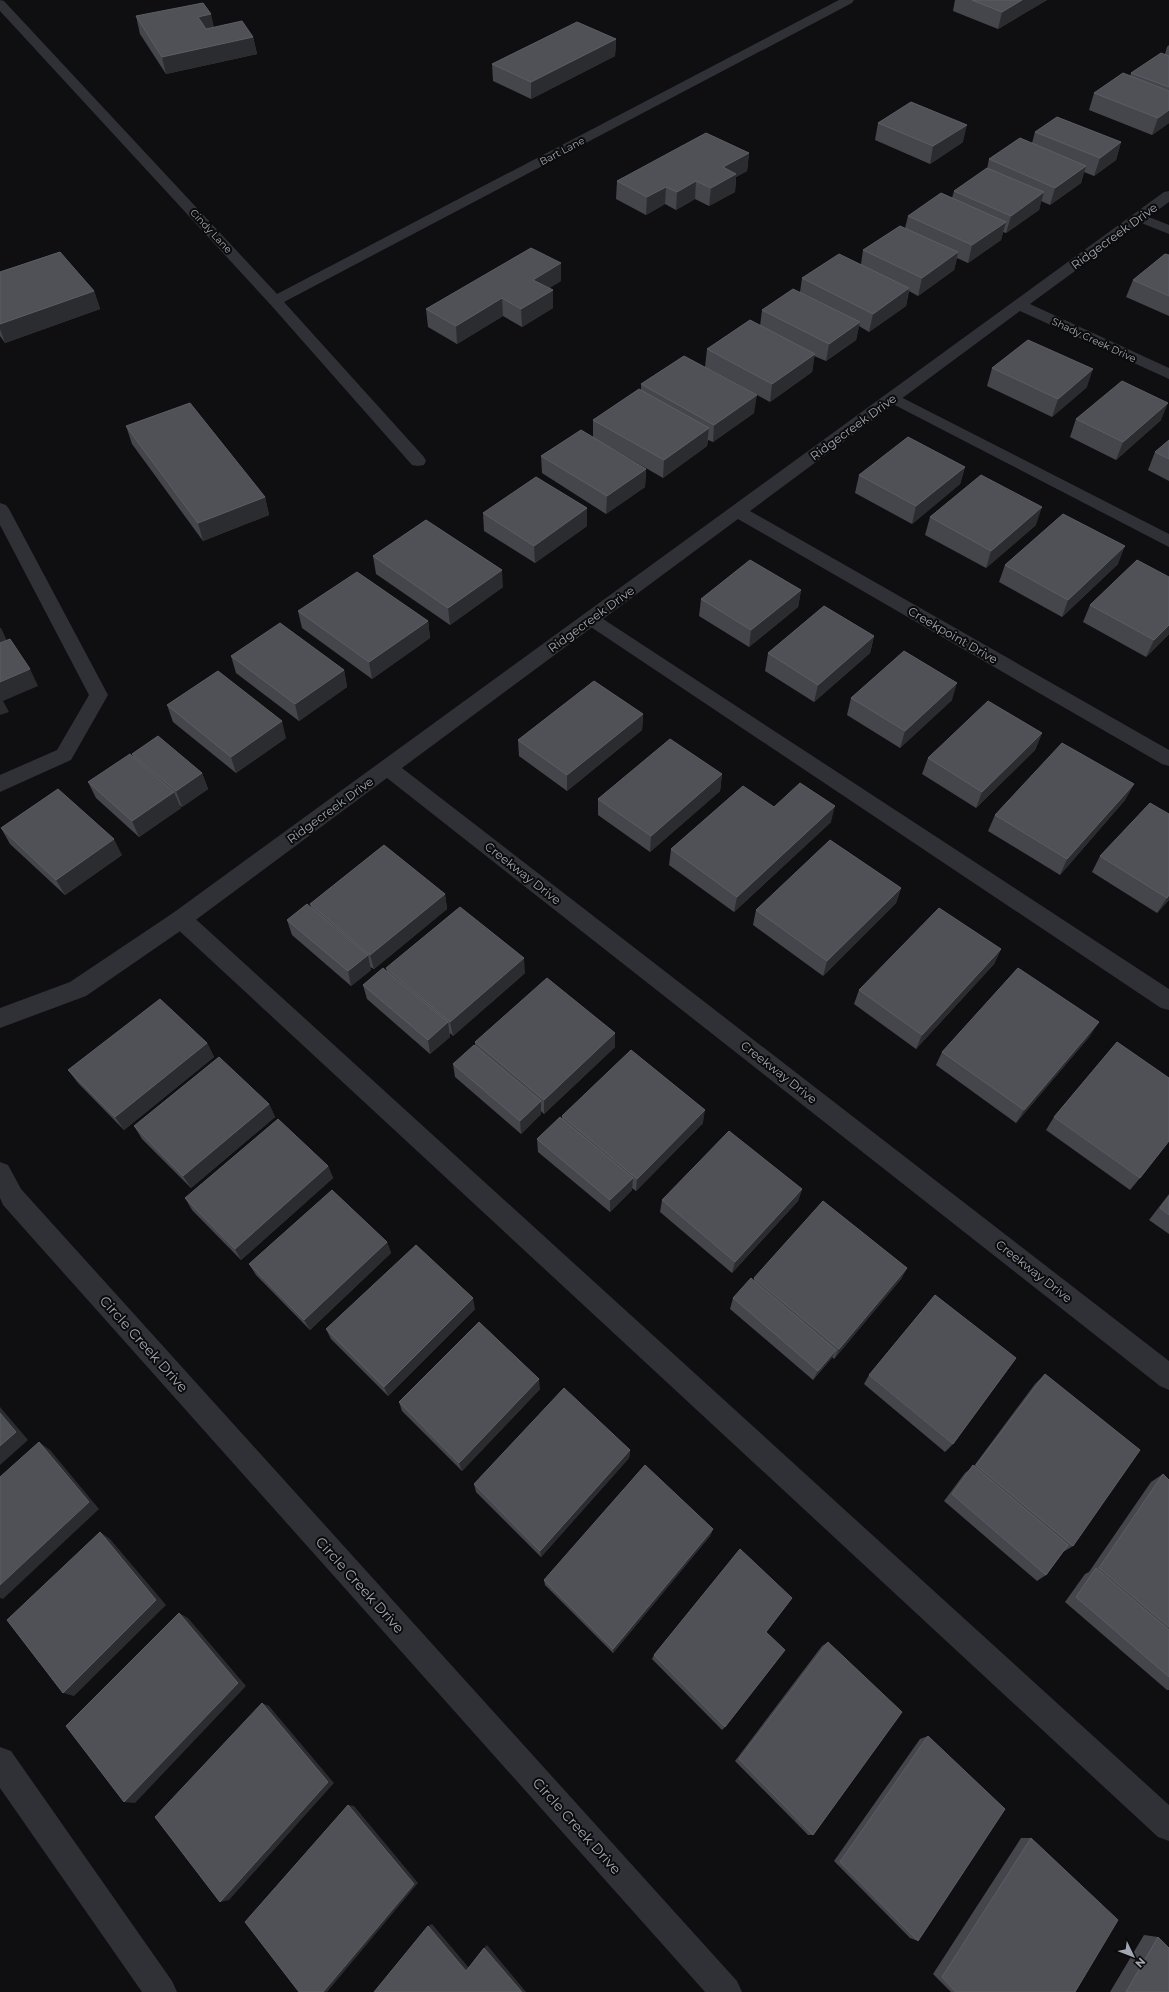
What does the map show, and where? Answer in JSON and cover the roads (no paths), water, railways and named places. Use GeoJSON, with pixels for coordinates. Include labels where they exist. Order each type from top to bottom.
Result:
{"type":"FeatureCollection","features":[{"type":"Feature","properties":{"kind":"street","name":"Bart Lane"},"geometry":{"type":"LineString","coordinates":[[276,301],[848,0]]}},
{"type":"Feature","properties":{"kind":"street","name":"Cindy Lane"},"geometry":{"type":"LineString","coordinates":[[0,4],[276,301],[418,461]]}},
{"type":"Feature","properties":{"kind":"street","name":"Ridgecreek Drive"},"geometry":{"type":"LineString","coordinates":[[0,1018],[78,989],[181,920],[1169,195]]}},
{"type":"Feature","properties":{"kind":"street"},"geometry":{"type":"LineString","coordinates":[[1139,217],[1169,230]]}},
{"type":"Feature","properties":{"kind":"street","name":"Shady Creek Drive"},"geometry":{"type":"LineString","coordinates":[[1019,305],[1169,374]]}},
{"type":"Feature","properties":{"kind":"street"},"geometry":{"type":"LineString","coordinates":[[893,398],[1169,540]]}},
{"type":"Feature","properties":{"kind":"street"},"geometry":{"type":"LineString","coordinates":[[0,509],[99,695],[64,755],[0,784]]}},
{"type":"Feature","properties":{"kind":"street","name":"Creekpoint Drive"},"geometry":{"type":"LineString","coordinates":[[737,511],[1169,759]]}},
{"type":"Feature","properties":{"kind":"street"},"geometry":{"type":"LineString","coordinates":[[591,619],[1169,1001]]}},
{"type":"Feature","properties":{"kind":"street","name":"Creekway Drive"},"geometry":{"type":"LineString","coordinates":[[388,768],[1169,1376]]}},
{"type":"Feature","properties":{"kind":"street"},"geometry":{"type":"LineString","coordinates":[[181,920],[1169,1826]]}},
{"type":"Feature","properties":{"kind":"street","name":"Circle Creek Drive"},"geometry":{"type":"LineString","coordinates":[[0,1173],[12,1197],[726,1992]]}},
{"type":"Feature","properties":{"kind":"street"},"geometry":{"type":"LineString","coordinates":[[0,1762],[161,1992]]}}]}
